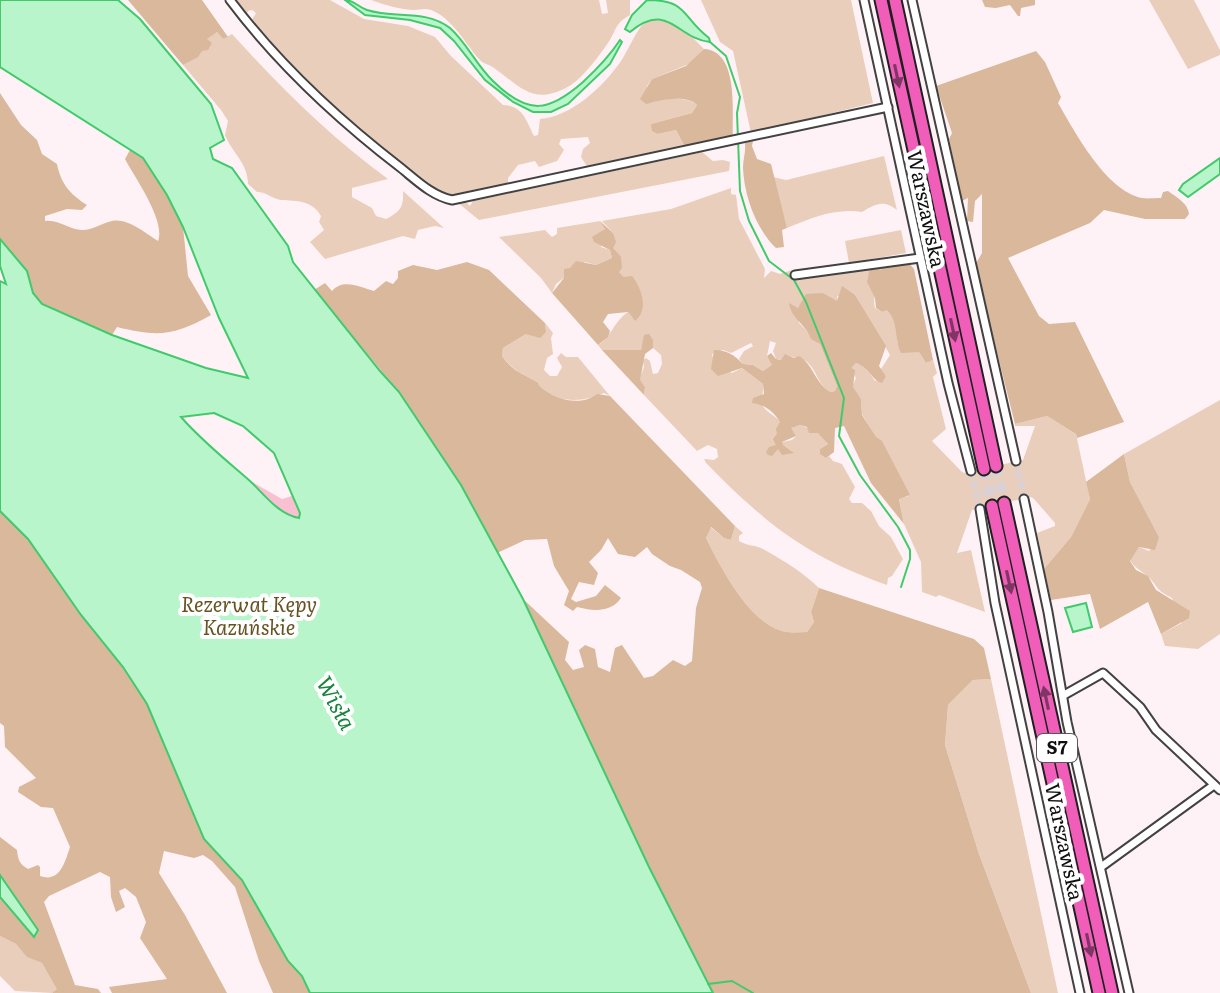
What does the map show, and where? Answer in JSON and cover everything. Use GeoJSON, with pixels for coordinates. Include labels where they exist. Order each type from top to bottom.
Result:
{"type":"FeatureCollection","features":[{"type":"Feature","properties":{"kind":"highway"},"geometry":{"type":"LineString","coordinates":[[881,0],[984,469]]}},
{"type":"Feature","properties":{"kind":"highway"},"geometry":{"type":"LineString","coordinates":[[895,0],[984,469]]}},
{"type":"Feature","properties":{"kind":"highway","name":"S7"},"geometry":{"type":"LineString","coordinates":[[992,506],[1099,993]]}},
{"type":"Feature","properties":{"kind":"highway","name":"S7"},"geometry":{"type":"LineString","coordinates":[[992,506],[1112,993]]}},
{"type":"Feature","properties":{"kind":"street"},"geometry":{"type":"LineString","coordinates":[[230,0],[289,70],[351,130],[435,194],[452,200],[888,107]]}},
{"type":"Feature","properties":{"kind":"street","name":"Warszawska"},"geometry":{"type":"LineString","coordinates":[[864,0],[948,383],[984,469]]}},
{"type":"Feature","properties":{"kind":"street"},"geometry":{"type":"LineString","coordinates":[[912,0],[1016,461]]}},
{"type":"Feature","properties":{"kind":"street"},"geometry":{"type":"LineString","coordinates":[[795,275],[920,258]]}},
{"type":"Feature","properties":{"kind":"street"},"geometry":{"type":"LineString","coordinates":[[1024,499],[1067,722],[1129,993]]}},
{"type":"Feature","properties":{"kind":"street","name":"Warszawska"},"geometry":{"type":"LineString","coordinates":[[992,506],[995,603],[1080,993]]}},
{"type":"Feature","properties":{"kind":"street"},"geometry":{"type":"LineString","coordinates":[[1064,695],[1103,673],[1140,707],[1156,730],[1217,788],[1101,867]]}},
{"type":"Feature","properties":{"kind":"shaded area"},"geometry":{"type":"Polygon","coordinates":[[[128,0],[202,0],[228,37],[223,39],[217,32],[207,39],[212,43],[208,50],[183,65],[128,0]]]}},
{"type":"Feature","properties":{"kind":"shaded area"},"geometry":{"type":"Polygon","coordinates":[[[232,0],[330,0],[364,19],[408,26],[435,37],[503,105],[519,111],[534,136],[538,135],[540,119],[575,106],[606,80],[647,19],[674,19],[704,49],[689,64],[652,79],[647,86],[650,103],[675,99],[688,100],[697,105],[692,113],[651,124],[658,134],[676,130],[685,147],[588,168],[581,157],[583,149],[590,143],[588,137],[561,139],[559,144],[564,150],[557,161],[539,167],[535,161],[518,165],[508,178],[508,185],[456,197],[438,193],[330,108],[250,23],[256,13],[248,11],[245,18],[232,0]]]}},
{"type":"Feature","properties":{"kind":"shaded area"},"geometry":{"type":"Polygon","coordinates":[[[371,0],[599,0],[602,14],[608,13],[606,0],[630,0],[630,15],[618,24],[600,54],[576,81],[558,91],[538,95],[521,88],[481,61],[439,14],[429,9],[397,8],[371,0]]]}},
{"type":"Feature","properties":{"kind":"shaded area"},"geometry":{"type":"Polygon","coordinates":[[[701,0],[851,0],[873,103],[751,133],[733,51],[720,42],[701,0]]]}},
{"type":"Feature","properties":{"kind":"shaded area"},"geometry":{"type":"Polygon","coordinates":[[[982,0],[1035,0],[1035,5],[1021,8],[1018,16],[1010,5],[985,7],[982,0]]]}},
{"type":"Feature","properties":{"kind":"shaded area"},"geometry":{"type":"Polygon","coordinates":[[[1149,0],[1194,0],[1220,55],[1188,69],[1149,0]]]}},
{"type":"Feature","properties":{"kind":"shaded area"},"geometry":{"type":"Polygon","coordinates":[[[217,32],[223,39],[232,34],[306,111],[388,179],[352,188],[352,197],[372,208],[376,216],[386,219],[400,208],[403,191],[444,228],[435,226],[418,230],[415,239],[403,236],[325,259],[310,242],[324,230],[319,222],[321,216],[304,202],[278,199],[257,192],[248,184],[243,164],[225,135],[228,121],[183,65],[196,56],[217,32]]]}},
{"type":"Feature","properties":{"kind":"shaded area"},"geometry":{"type":"Polygon","coordinates":[[[704,49],[715,52],[728,71],[733,98],[733,136],[685,147],[676,130],[658,134],[652,131],[651,124],[692,113],[697,105],[680,99],[646,104],[640,99],[652,79],[686,66],[704,49]]]}},
{"type":"Feature","properties":{"kind":"shaded area"},"geometry":{"type":"Polygon","coordinates":[[[1036,51],[1045,62],[1061,97],[1058,103],[1104,173],[1129,193],[1142,198],[1161,198],[1163,192],[1168,191],[1184,203],[1189,214],[1185,219],[1145,219],[1104,210],[1090,223],[1008,258],[1039,316],[1049,324],[1075,322],[1124,422],[1077,438],[1076,434],[1047,416],[1015,424],[975,265],[982,253],[982,194],[975,201],[973,222],[967,221],[968,198],[962,201],[949,139],[952,133],[936,86],[1036,51]]]}},
{"type":"Feature","properties":{"kind":"shaded area"},"geometry":{"type":"Polygon","coordinates":[[[0,93],[21,125],[37,140],[42,154],[57,164],[67,188],[87,205],[82,210],[67,209],[45,216],[45,221],[82,230],[112,221],[124,222],[158,241],[158,222],[154,211],[125,159],[130,150],[143,158],[183,227],[188,276],[211,315],[176,331],[155,333],[117,327],[112,335],[42,304],[33,293],[27,271],[0,239],[0,93]]]}},
{"type":"Feature","properties":{"kind":"shaded area"},"geometry":{"type":"Polygon","coordinates":[[[753,141],[757,159],[771,164],[787,228],[782,230],[784,247],[776,248],[769,240],[749,200],[743,165],[745,143],[753,141]]]}},
{"type":"Feature","properties":{"kind":"shaded area"},"geometry":{"type":"Polygon","coordinates":[[[702,152],[713,161],[730,162],[729,171],[479,220],[457,202],[465,201],[470,206],[473,201],[702,152]]]}},
{"type":"Feature","properties":{"kind":"shaded area"},"geometry":{"type":"Polygon","coordinates":[[[884,156],[897,210],[879,204],[862,212],[815,217],[787,228],[773,177],[786,180],[884,156]]]}},
{"type":"Feature","properties":{"kind":"shaded area"},"geometry":{"type":"Polygon","coordinates":[[[731,188],[731,194],[736,195],[739,219],[765,269],[764,278],[771,271],[780,274],[792,270],[793,276],[882,263],[883,270],[877,271],[875,308],[882,312],[888,309],[891,313],[896,325],[897,342],[919,352],[926,363],[933,360],[937,373],[933,377],[946,429],[932,441],[961,471],[964,473],[1023,460],[1035,426],[1015,424],[1047,416],[1076,434],[1090,499],[1071,537],[1044,569],[1037,533],[1055,526],[1055,523],[1034,499],[1031,497],[972,510],[957,553],[971,550],[985,612],[922,592],[921,562],[904,524],[899,498],[909,496],[862,414],[861,399],[852,387],[856,378],[850,368],[856,363],[865,366],[875,381],[886,376],[881,369],[890,355],[855,295],[837,296],[838,301],[835,301],[823,293],[797,308],[799,323],[820,344],[837,386],[835,391],[831,392],[823,386],[804,360],[787,355],[782,360],[776,359],[773,351],[776,343],[770,341],[767,356],[773,365],[763,371],[743,364],[739,359],[744,351],[753,346],[751,343],[731,353],[723,350],[712,354],[714,363],[732,373],[742,368],[763,384],[763,407],[781,422],[777,434],[778,449],[784,446],[782,442],[796,436],[790,428],[800,425],[818,432],[828,444],[820,449],[826,458],[829,456],[842,464],[855,487],[849,499],[852,503],[862,503],[871,511],[903,559],[888,578],[887,585],[833,562],[789,536],[748,504],[706,463],[704,459],[714,460],[718,457],[717,449],[708,445],[697,451],[644,395],[645,387],[639,380],[643,360],[646,358],[650,361],[653,374],[658,373],[662,364],[661,355],[653,348],[653,340],[642,346],[641,350],[602,350],[598,345],[628,312],[635,321],[624,277],[619,272],[612,248],[613,233],[602,221],[671,209],[731,188]]]}},
{"type":"Feature","properties":{"kind":"shaded area"},"geometry":{"type":"Polygon","coordinates":[[[600,221],[605,228],[601,247],[610,250],[612,258],[596,265],[585,262],[556,284],[552,293],[499,237],[545,230],[552,237],[557,234],[557,228],[600,221]]]}},
{"type":"Feature","properties":{"kind":"shaded area"},"geometry":{"type":"Polygon","coordinates":[[[600,221],[613,233],[616,242],[613,248],[621,257],[622,268],[619,272],[624,277],[632,276],[639,287],[643,305],[635,321],[628,312],[608,314],[603,322],[610,331],[598,345],[552,293],[564,278],[564,269],[570,268],[576,261],[596,265],[612,258],[610,250],[594,242],[592,237],[605,229],[600,221]]]}},
{"type":"Feature","properties":{"kind":"shaded area"},"geometry":{"type":"Polygon","coordinates":[[[901,230],[906,253],[849,263],[845,241],[901,230]]]}},
{"type":"Feature","properties":{"kind":"shaded area"},"geometry":{"type":"Polygon","coordinates":[[[907,261],[914,269],[933,360],[926,363],[919,352],[901,353],[891,315],[887,310],[882,312],[876,308],[867,282],[870,268],[882,270],[882,263],[907,261]]]}},
{"type":"Feature","properties":{"kind":"shaded area"},"geometry":{"type":"Polygon","coordinates":[[[467,262],[489,270],[545,323],[546,332],[540,338],[526,334],[503,348],[502,356],[516,371],[562,399],[577,401],[597,394],[610,396],[735,526],[731,540],[711,527],[706,538],[739,594],[761,619],[787,632],[807,632],[814,622],[811,612],[819,588],[974,639],[984,648],[991,679],[973,680],[948,705],[945,745],[979,854],[1031,993],[713,993],[649,867],[523,599],[569,642],[565,660],[573,670],[584,667],[579,650],[585,645],[595,649],[598,667],[610,672],[615,648],[622,645],[644,678],[653,676],[673,660],[685,666],[692,661],[696,608],[702,588],[700,582],[670,566],[647,547],[635,557],[618,554],[608,538],[589,562],[598,573],[594,585],[579,582],[571,599],[576,602],[596,596],[605,585],[621,598],[601,610],[577,607],[573,611],[564,605],[569,591],[554,566],[547,539],[525,540],[497,553],[461,485],[399,392],[314,290],[325,283],[332,291],[346,284],[374,291],[386,281],[393,284],[398,278],[398,271],[413,265],[437,270],[467,262]]]}},
{"type":"Feature","properties":{"kind":"shaded area"},"geometry":{"type":"Polygon","coordinates":[[[842,286],[855,295],[886,346],[879,366],[886,376],[882,383],[861,365],[856,363],[851,368],[855,370],[853,387],[861,399],[862,415],[882,441],[910,495],[899,499],[904,524],[871,483],[844,426],[835,428],[834,452],[826,458],[820,454],[820,449],[828,444],[818,433],[809,433],[807,427],[800,425],[791,428],[796,436],[782,442],[794,453],[782,455],[778,449],[772,456],[768,455],[769,447],[776,445],[773,439],[780,422],[768,409],[752,403],[753,398],[764,394],[763,384],[742,368],[718,376],[711,369],[714,350],[727,352],[743,364],[763,371],[772,365],[767,356],[771,353],[781,360],[785,354],[794,358],[799,356],[826,389],[835,391],[837,386],[820,344],[811,339],[789,303],[798,308],[806,294],[823,293],[837,301],[842,286]]]}},
{"type":"Feature","properties":{"kind":"shaded area"},"geometry":{"type":"Polygon","coordinates":[[[545,323],[553,333],[553,354],[547,358],[544,370],[550,376],[557,376],[562,367],[557,358],[561,353],[566,357],[578,357],[610,396],[604,393],[572,400],[556,397],[506,361],[502,356],[503,348],[526,334],[546,332],[545,323]]]}},
{"type":"Feature","properties":{"kind":"shaded area"},"geometry":{"type":"Polygon","coordinates":[[[649,334],[653,348],[645,354],[640,380],[645,387],[644,395],[602,350],[641,350],[644,335],[649,334]]]}},
{"type":"Feature","properties":{"kind":"shaded area"},"geometry":{"type":"Polygon","coordinates":[[[1220,400],[1220,634],[1198,649],[1165,646],[1161,634],[1182,623],[1172,598],[1130,560],[1139,547],[1149,551],[1159,537],[1130,482],[1124,454],[1220,400]]]}},
{"type":"Feature","properties":{"kind":"shaded area"},"geometry":{"type":"Polygon","coordinates":[[[1124,454],[1130,482],[1159,537],[1155,550],[1139,547],[1130,561],[1136,570],[1148,576],[1156,590],[1190,611],[1189,618],[1161,634],[1148,602],[1100,629],[1090,594],[1051,600],[1044,569],[1071,537],[1090,499],[1086,482],[1124,454]]]}},
{"type":"Feature","properties":{"kind":"shaded area"},"geometry":{"type":"Polygon","coordinates":[[[0,511],[28,539],[147,704],[204,839],[242,880],[310,993],[273,993],[235,887],[203,855],[194,858],[164,851],[159,873],[227,993],[112,993],[109,987],[167,979],[140,938],[146,922],[136,897],[125,888],[119,891],[125,907],[116,912],[110,877],[100,872],[49,896],[44,902],[75,985],[98,989],[101,993],[52,993],[57,989],[42,963],[27,957],[16,944],[0,936],[0,897],[38,930],[0,875],[0,837],[17,850],[23,865],[28,869],[38,865],[40,876],[47,877],[61,870],[70,847],[53,808],[41,807],[18,792],[19,787],[36,778],[5,747],[4,726],[0,723],[0,511]]]}},
{"type":"Feature","properties":{"kind":"shaded area"},"geometry":{"type":"Polygon","coordinates":[[[735,526],[743,533],[739,541],[778,558],[819,588],[811,612],[814,622],[807,632],[787,632],[774,628],[761,619],[739,594],[706,538],[710,527],[731,540],[735,526]]]}},
{"type":"Feature","properties":{"kind":"shaded area"},"geometry":{"type":"Polygon","coordinates":[[[991,679],[1058,993],[1031,993],[979,854],[945,745],[948,705],[973,680],[991,679]]]}},
{"type":"Feature","properties":{"kind":"shaded area"},"geometry":{"type":"Polygon","coordinates":[[[0,936],[16,944],[28,957],[42,963],[58,989],[52,993],[15,991],[0,976],[0,936]]]}},
{"type":"Feature","properties":{"kind":"sand"},"geometry":{"type":"Polygon","coordinates":[[[249,480],[282,499],[292,496],[300,514],[299,519],[278,509],[249,480]]]}},
{"type":"Feature","properties":{"kind":"water","name":"Rezerwat Kępy Kazuńskie"},"geometry":{"type":"Polygon","coordinates":[[[0,0],[118,0],[140,19],[211,104],[224,140],[210,148],[213,159],[232,168],[288,246],[293,262],[399,392],[461,485],[523,599],[649,867],[713,993],[310,993],[242,880],[204,839],[147,704],[28,539],[0,511],[0,281],[6,284],[0,266],[0,239],[27,271],[33,293],[42,304],[112,335],[206,368],[248,378],[219,318],[183,227],[143,158],[0,67],[0,0]],[[214,413],[181,417],[272,503],[299,518],[300,513],[274,453],[243,426],[214,413]]]}},
{"type":"Feature","properties":{"kind":"water"},"geometry":{"type":"Polygon","coordinates":[[[345,0],[378,13],[420,16],[440,22],[456,34],[493,81],[528,105],[549,104],[571,92],[598,67],[620,40],[622,42],[610,64],[568,104],[551,112],[533,112],[513,102],[485,80],[440,28],[410,20],[365,15],[345,0]]]}},
{"type":"Feature","properties":{"kind":"water"},"geometry":{"type":"Polygon","coordinates":[[[647,0],[678,6],[710,42],[689,35],[663,20],[643,23],[630,32],[625,29],[632,15],[647,0]]]}},
{"type":"Feature","properties":{"kind":"water"},"geometry":{"type":"Polygon","coordinates":[[[1220,158],[1220,174],[1188,197],[1179,190],[1183,184],[1220,158]]]}},
{"type":"Feature","properties":{"kind":"water"},"geometry":{"type":"Polygon","coordinates":[[[1086,603],[1092,627],[1073,632],[1065,608],[1086,603]]]}},
{"type":"Feature","properties":{"kind":"water"},"geometry":{"type":"Polygon","coordinates":[[[0,875],[38,930],[34,937],[0,897],[0,875]]]}},
{"type":"Feature","properties":{"kind":"waterway"},"geometry":{"type":"LineString","coordinates":[[710,42],[726,56],[740,97],[737,113],[740,191],[749,221],[769,261],[794,280],[806,302],[844,398],[839,436],[860,475],[898,527],[910,550],[901,587]]}},
{"type":"Feature","properties":{"kind":"waterway"},"geometry":{"type":"LineString","coordinates":[[708,984],[732,981],[753,993]]}},
{"type":"Feature","properties":{"kind":"tunnel"},"geometry":{"type":"LineString","coordinates":[[1016,461],[1024,499]]}},
{"type":"Feature","properties":{"kind":"tunnel"},"geometry":{"type":"LineString","coordinates":[[996,466],[1004,503]]}},
{"type":"Feature","properties":{"kind":"tunnel"},"geometry":{"type":"LineString","coordinates":[[984,469],[992,506]]}},
{"type":"Feature","properties":{"kind":"tunnel"},"geometry":{"type":"LineString","coordinates":[[971,471],[980,509]]}},
{"type":"Feature","properties":{"kind":"water label","name":"Wisła"},"geometry":{"type":"Point","coordinates":[336,703]}}]}
